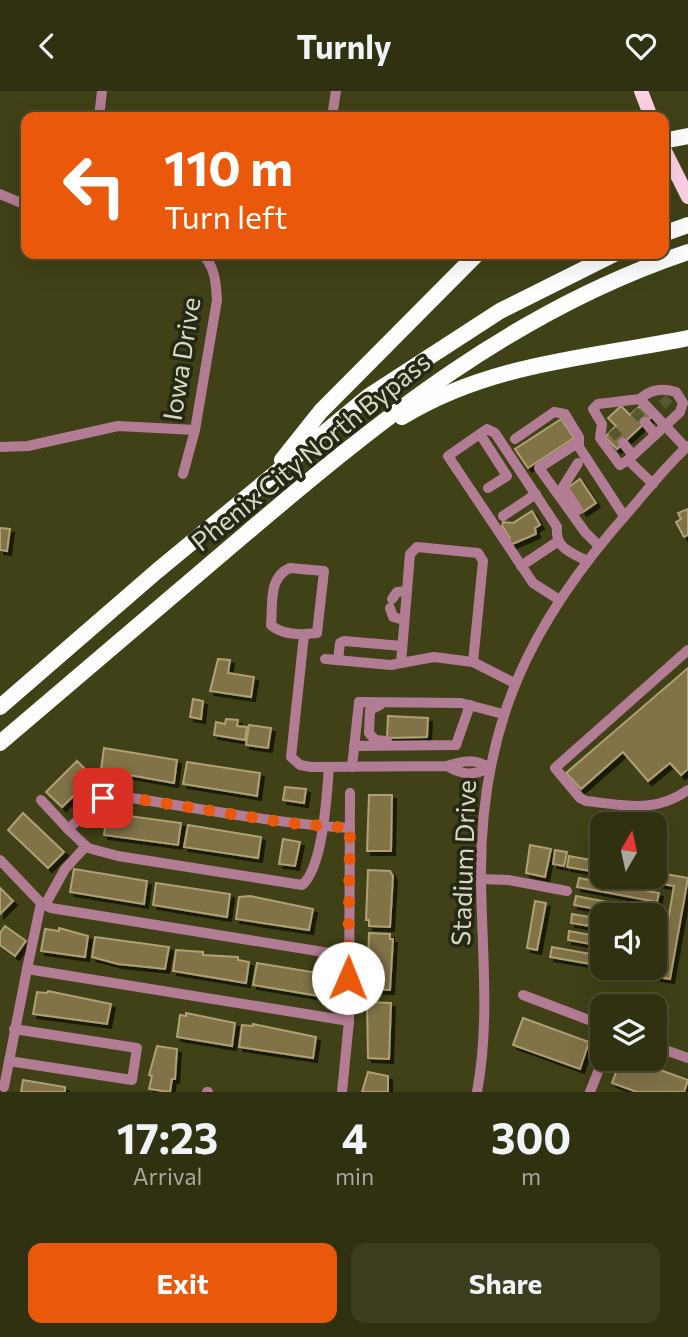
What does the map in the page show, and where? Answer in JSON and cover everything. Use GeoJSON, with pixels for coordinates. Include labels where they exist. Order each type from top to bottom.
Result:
{"type":"FeatureCollection","features":[{"type":"Feature","properties":{"kind":"highway"},"geometry":{"type":"LineString","coordinates":[[669,140],[688,136]]}},
{"type":"Feature","properties":{"kind":"highway"},"geometry":{"type":"LineString","coordinates":[[669,232],[688,226]]}},
{"type":"Feature","properties":{"kind":"highway","name":"Phenix City North Bypass"},"geometry":{"type":"LineString","coordinates":[[0,743],[376,424],[488,348],[579,299],[688,252]]}},
{"type":"Feature","properties":{"kind":"highway"},"geometry":{"type":"LineString","coordinates":[[261,486],[321,411],[472,259]]}},
{"type":"Feature","properties":{"kind":"highway","name":"Phenix City North Bypass"},"geometry":{"type":"LineString","coordinates":[[0,707],[369,396],[500,311],[604,259]]}},
{"type":"Feature","properties":{"kind":"highway"},"geometry":{"type":"LineString","coordinates":[[307,482],[399,419],[463,385],[513,369],[688,338]]}},
{"type":"Feature","properties":{"kind":"main road"},"geometry":{"type":"LineString","coordinates":[[641,91],[649,112]]}},
{"type":"Feature","properties":{"kind":"main road"},"geometry":{"type":"LineString","coordinates":[[669,159],[685,191]]}},
{"type":"Feature","properties":{"kind":"street"},"geometry":{"type":"LineString","coordinates":[[100,112],[102,91]]}},
{"type":"Feature","properties":{"kind":"street"},"geometry":{"type":"LineString","coordinates":[[333,112],[336,91]]}},
{"type":"Feature","properties":{"kind":"street"},"geometry":{"type":"LineString","coordinates":[[0,194],[21,203]]}},
{"type":"Feature","properties":{"kind":"street","name":"Iowa Drive"},"geometry":{"type":"LineString","coordinates":[[183,474],[195,430],[217,300],[216,279],[208,259]]}},
{"type":"Feature","properties":{"kind":"street"},"geometry":{"type":"LineString","coordinates":[[676,392],[682,403],[664,425],[621,465],[600,438],[607,427],[593,409],[598,404],[635,403],[659,394],[676,392]]}},
{"type":"Feature","properties":{"kind":"street"},"geometry":{"type":"LineString","coordinates":[[635,403],[687,447]]}},
{"type":"Feature","properties":{"kind":"street"},"geometry":{"type":"LineString","coordinates":[[515,439],[554,412],[565,414],[579,442],[582,460],[624,516]]}},
{"type":"Feature","properties":{"kind":"street"},"geometry":{"type":"LineString","coordinates":[[645,422],[655,434]]}},
{"type":"Feature","properties":{"kind":"street"},"geometry":{"type":"LineString","coordinates":[[0,447],[28,446],[118,426],[195,430]]}},
{"type":"Feature","properties":{"kind":"street"},"geometry":{"type":"LineString","coordinates":[[558,599],[533,583],[481,493],[447,456],[487,429],[495,433],[558,527],[557,542],[587,561]]}},
{"type":"Feature","properties":{"kind":"street"},"geometry":{"type":"LineString","coordinates":[[480,434],[507,475],[481,493]]}},
{"type":"Feature","properties":{"kind":"street"},"geometry":{"type":"LineString","coordinates":[[579,442],[539,468],[599,546]]}},
{"type":"Feature","properties":{"kind":"street"},"geometry":{"type":"LineString","coordinates":[[623,443],[630,457],[653,484]]}},
{"type":"Feature","properties":{"kind":"street","name":"Stadium Drive"},"geometry":{"type":"LineString","coordinates":[[477,1092],[484,1011],[481,879],[489,768],[503,714],[528,649],[558,599],[624,516],[687,447]]}},
{"type":"Feature","properties":{"kind":"street"},"geometry":{"type":"LineString","coordinates":[[550,482],[582,460]]}},
{"type":"Feature","properties":{"kind":"street"},"geometry":{"type":"LineString","coordinates":[[578,522],[580,513],[563,487],[582,460]]}},
{"type":"Feature","properties":{"kind":"street"},"geometry":{"type":"LineString","coordinates":[[499,520],[536,494]]}},
{"type":"Feature","properties":{"kind":"street"},"geometry":{"type":"LineString","coordinates":[[521,566],[557,542]]}},
{"type":"Feature","properties":{"kind":"street"},"geometry":{"type":"LineString","coordinates":[[401,663],[410,554],[416,547],[478,553],[483,561],[473,662]]}},
{"type":"Feature","properties":{"kind":"street"},"geometry":{"type":"LineString","coordinates":[[290,568],[324,571],[317,633],[304,635],[277,630],[271,625],[275,581],[281,572],[290,568]]}},
{"type":"Feature","properties":{"kind":"street"},"geometry":{"type":"LineString","coordinates":[[404,620],[393,617],[391,604],[397,592],[407,591]]}},
{"type":"Feature","properties":{"kind":"street"},"geometry":{"type":"LineString","coordinates":[[304,635],[291,757],[300,765],[447,766],[459,773],[477,774],[489,768]]}},
{"type":"Feature","properties":{"kind":"street"},"geometry":{"type":"LineString","coordinates":[[338,660],[340,643],[344,641],[402,646]]}},
{"type":"Feature","properties":{"kind":"street"},"geometry":{"type":"LineString","coordinates":[[688,650],[555,768],[579,798],[586,801],[658,806],[671,802],[688,790]]}},
{"type":"Feature","properties":{"kind":"street"},"geometry":{"type":"LineString","coordinates":[[325,659],[391,665],[435,657],[473,662],[514,683]]}},
{"type":"Feature","properties":{"kind":"street"},"geometry":{"type":"LineString","coordinates":[[352,767],[359,702],[470,705],[503,714]]}},
{"type":"Feature","properties":{"kind":"street"},"geometry":{"type":"LineString","coordinates":[[401,702],[378,705],[370,710],[369,733],[375,740],[429,746]]}},
{"type":"Feature","properties":{"kind":"street"},"geometry":{"type":"LineString","coordinates":[[354,746],[456,745],[470,705]]}},
{"type":"Feature","properties":{"kind":"street"},"geometry":{"type":"LineString","coordinates":[[429,746],[433,766]]}},
{"type":"Feature","properties":{"kind":"street"},"geometry":{"type":"LineString","coordinates":[[41,800],[86,846],[118,856],[302,884],[309,879],[322,826],[329,767]]}},
{"type":"Feature","properties":{"kind":"street"},"geometry":{"type":"LineString","coordinates":[[342,1092],[349,1021],[350,793]]}},
{"type":"Feature","properties":{"kind":"street"},"geometry":{"type":"LineString","coordinates":[[68,829],[103,798],[113,795],[350,828]]}},
{"type":"Feature","properties":{"kind":"street"},"geometry":{"type":"LineString","coordinates":[[4,1087],[14,1029],[43,904],[65,869],[86,846]]}},
{"type":"Feature","properties":{"kind":"street"},"geometry":{"type":"LineString","coordinates":[[0,860],[43,904],[92,916],[348,956]]}},
{"type":"Feature","properties":{"kind":"street"},"geometry":{"type":"LineString","coordinates":[[481,879],[508,880],[567,891]]}},
{"type":"Feature","properties":{"kind":"street"},"geometry":{"type":"LineString","coordinates":[[27,969],[349,1021]]}},
{"type":"Feature","properties":{"kind":"street"},"geometry":{"type":"LineString","coordinates":[[523,995],[590,1020]]}},
{"type":"Feature","properties":{"kind":"street"},"geometry":{"type":"LineString","coordinates":[[9,1061],[132,1080],[137,1048],[14,1029]]}},
{"type":"Feature","properties":{"kind":"street"},"geometry":{"type":"LineString","coordinates":[[667,1051],[688,1058]]}},
{"type":"Feature","properties":{"kind":"street"},"geometry":{"type":"LineString","coordinates":[[590,1092],[598,1071]]}},
{"type":"Feature","properties":{"kind":"building"},"geometry":{"type":"Polygon","coordinates":[[[621,406],[630,415],[640,406],[651,417],[617,449],[605,437],[616,426],[608,418],[621,406]]]}},
{"type":"Feature","properties":{"kind":"building"},"geometry":{"type":"Polygon","coordinates":[[[561,419],[574,438],[528,468],[515,449],[561,419]]]}},
{"type":"Feature","properties":{"kind":"building"},"geometry":{"type":"Polygon","coordinates":[[[580,479],[596,503],[583,512],[566,489],[580,479]]]}},
{"type":"Feature","properties":{"kind":"building"},"geometry":{"type":"Polygon","coordinates":[[[688,509],[688,535],[684,537],[676,522],[681,519],[678,513],[688,509]]]}},
{"type":"Feature","properties":{"kind":"building"},"geometry":{"type":"Polygon","coordinates":[[[532,511],[540,525],[535,528],[536,534],[508,546],[505,541],[510,538],[502,526],[503,522],[513,523],[532,511]]]}},
{"type":"Feature","properties":{"kind":"building"},"geometry":{"type":"Polygon","coordinates":[[[0,528],[10,529],[7,551],[0,550],[0,528]]]}},
{"type":"Feature","properties":{"kind":"building"},"geometry":{"type":"Polygon","coordinates":[[[218,659],[230,660],[228,673],[254,677],[251,697],[210,691],[218,659]]]}},
{"type":"Feature","properties":{"kind":"building"},"geometry":{"type":"Polygon","coordinates":[[[688,668],[688,769],[681,775],[670,763],[648,781],[623,752],[581,789],[566,773],[688,668]]]}},
{"type":"Feature","properties":{"kind":"building"},"geometry":{"type":"Polygon","coordinates":[[[193,699],[203,701],[201,719],[190,717],[193,699]]]}},
{"type":"Feature","properties":{"kind":"building"},"geometry":{"type":"Polygon","coordinates":[[[388,716],[428,718],[427,737],[387,738],[388,716]]]}},
{"type":"Feature","properties":{"kind":"building"},"geometry":{"type":"Polygon","coordinates":[[[226,719],[238,720],[237,726],[247,727],[245,740],[214,735],[216,722],[225,724],[226,719]]]}},
{"type":"Feature","properties":{"kind":"building"},"geometry":{"type":"Polygon","coordinates":[[[249,725],[271,728],[268,748],[246,745],[249,725]]]}},
{"type":"Feature","properties":{"kind":"building"},"geometry":{"type":"Polygon","coordinates":[[[104,748],[177,760],[174,783],[101,770],[104,748]]]}},
{"type":"Feature","properties":{"kind":"building"},"geometry":{"type":"Polygon","coordinates":[[[77,761],[93,777],[62,807],[46,792],[77,761]]]}},
{"type":"Feature","properties":{"kind":"building"},"geometry":{"type":"Polygon","coordinates":[[[187,762],[260,773],[257,796],[183,784],[187,762]]]}},
{"type":"Feature","properties":{"kind":"building"},"geometry":{"type":"Polygon","coordinates":[[[285,787],[306,789],[304,803],[283,800],[285,787]]]}},
{"type":"Feature","properties":{"kind":"building"},"geometry":{"type":"Polygon","coordinates":[[[369,795],[392,795],[391,851],[367,851],[369,795]]]}},
{"type":"Feature","properties":{"kind":"building"},"geometry":{"type":"Polygon","coordinates":[[[23,813],[64,852],[48,868],[8,830],[23,813]]]}},
{"type":"Feature","properties":{"kind":"building"},"geometry":{"type":"Polygon","coordinates":[[[107,813],[181,823],[178,845],[104,835],[107,813]]]}},
{"type":"Feature","properties":{"kind":"building"},"geometry":{"type":"Polygon","coordinates":[[[188,825],[261,837],[258,858],[184,847],[188,825]]]}},
{"type":"Feature","properties":{"kind":"building"},"geometry":{"type":"Polygon","coordinates":[[[283,839],[300,842],[295,866],[279,864],[283,839]]]}},
{"type":"Feature","properties":{"kind":"building"},"geometry":{"type":"Polygon","coordinates":[[[530,845],[551,849],[545,877],[526,873],[530,845]]]}},
{"type":"Feature","properties":{"kind":"building"},"geometry":{"type":"Polygon","coordinates":[[[555,850],[567,852],[564,866],[553,864],[555,850]]]}},
{"type":"Feature","properties":{"kind":"building"},"geometry":{"type":"Polygon","coordinates":[[[569,856],[590,860],[590,871],[567,867],[569,856]]]}},
{"type":"Feature","properties":{"kind":"building"},"geometry":{"type":"Polygon","coordinates":[[[74,869],[147,881],[144,904],[70,892],[74,869]]]}},
{"type":"Feature","properties":{"kind":"building"},"geometry":{"type":"Polygon","coordinates":[[[368,870],[390,871],[393,876],[390,927],[369,926],[369,920],[366,920],[368,870]]]}},
{"type":"Feature","properties":{"kind":"building"},"geometry":{"type":"Polygon","coordinates":[[[667,874],[688,878],[670,979],[667,978],[667,926],[674,886],[667,885],[667,874]]]}},
{"type":"Feature","properties":{"kind":"building"},"geometry":{"type":"Polygon","coordinates":[[[579,878],[590,880],[590,889],[638,889],[659,893],[657,902],[577,887],[579,878]]]}},
{"type":"Feature","properties":{"kind":"building"},"geometry":{"type":"Polygon","coordinates":[[[156,883],[230,894],[227,917],[153,905],[156,883]]]}},
{"type":"Feature","properties":{"kind":"building"},"geometry":{"type":"Polygon","coordinates":[[[0,888],[13,901],[0,914],[0,888]]]}},
{"type":"Feature","properties":{"kind":"building"},"geometry":{"type":"Polygon","coordinates":[[[250,896],[313,909],[309,930],[236,919],[239,897],[250,896]]]}},
{"type":"Feature","properties":{"kind":"building"},"geometry":{"type":"Polygon","coordinates":[[[576,896],[613,903],[590,903],[590,908],[574,905],[576,896]]]}},
{"type":"Feature","properties":{"kind":"building"},"geometry":{"type":"Polygon","coordinates":[[[535,901],[546,903],[537,950],[527,948],[535,901]]]}},
{"type":"Feature","properties":{"kind":"building"},"geometry":{"type":"Polygon","coordinates":[[[572,914],[590,917],[590,926],[571,923],[572,914]]]}},
{"type":"Feature","properties":{"kind":"building"},"geometry":{"type":"Polygon","coordinates":[[[5,926],[26,941],[15,956],[0,945],[0,933],[5,926]]]}},
{"type":"Feature","properties":{"kind":"building"},"geometry":{"type":"Polygon","coordinates":[[[59,928],[88,936],[85,957],[41,951],[45,929],[59,931],[59,928]]]}},
{"type":"Feature","properties":{"kind":"building"},"geometry":{"type":"Polygon","coordinates":[[[569,931],[590,935],[590,944],[568,940],[569,931]]]}},
{"type":"Feature","properties":{"kind":"building"},"geometry":{"type":"Polygon","coordinates":[[[369,933],[390,934],[390,939],[393,939],[390,990],[367,989],[369,933]]]}},
{"type":"Feature","properties":{"kind":"building"},"geometry":{"type":"Polygon","coordinates":[[[95,937],[169,947],[165,969],[118,964],[92,957],[95,937]]]}},
{"type":"Feature","properties":{"kind":"building"},"geometry":{"type":"Polygon","coordinates":[[[552,947],[590,954],[590,964],[550,957],[552,947]]]}},
{"type":"Feature","properties":{"kind":"building"},"geometry":{"type":"Polygon","coordinates":[[[176,950],[238,957],[238,960],[249,962],[246,983],[173,971],[176,950]]]}},
{"type":"Feature","properties":{"kind":"building"},"geometry":{"type":"Polygon","coordinates":[[[257,963],[330,975],[325,997],[253,985],[257,963]]]}},
{"type":"Feature","properties":{"kind":"building"},"geometry":{"type":"Polygon","coordinates":[[[48,991],[111,1004],[107,1024],[33,1014],[37,992],[48,991]]]}},
{"type":"Feature","properties":{"kind":"building"},"geometry":{"type":"Polygon","coordinates":[[[367,1002],[391,1003],[389,1059],[368,1058],[367,1002]]]}},
{"type":"Feature","properties":{"kind":"building"},"geometry":{"type":"Polygon","coordinates":[[[186,1013],[235,1023],[232,1046],[177,1037],[180,1015],[186,1016],[186,1013]]]}},
{"type":"Feature","properties":{"kind":"building"},"geometry":{"type":"Polygon","coordinates":[[[523,1018],[589,1042],[580,1069],[513,1045],[523,1018]]]}},
{"type":"Feature","properties":{"kind":"building"},"geometry":{"type":"Polygon","coordinates":[[[253,1024],[316,1037],[313,1058],[239,1047],[242,1025],[253,1024]]]}},
{"type":"Feature","properties":{"kind":"building"},"geometry":{"type":"Polygon","coordinates":[[[157,1046],[177,1049],[175,1079],[172,1079],[170,1092],[149,1089],[152,1076],[149,1075],[157,1046]]]}},
{"type":"Feature","properties":{"kind":"building"},"geometry":{"type":"Polygon","coordinates":[[[616,1071],[663,1071],[688,1080],[684,1092],[637,1092],[612,1083],[616,1071]]]}},
{"type":"Feature","properties":{"kind":"building"},"geometry":{"type":"Polygon","coordinates":[[[368,1072],[388,1076],[388,1092],[362,1092],[368,1072]]]}},
{"type":"Feature","properties":{"kind":"building"},"geometry":{"type":"Polygon","coordinates":[[[23,1080],[65,1087],[65,1092],[21,1092],[23,1080]]]}},
{"type":"Feature","properties":{"kind":"tunnel"},"geometry":{"type":"LineString","coordinates":[[662,398],[672,408]]}},
{"type":"Feature","properties":{"kind":"tunnel"},"geometry":{"type":"LineString","coordinates":[[634,411],[645,422]]}},
{"type":"Feature","properties":{"kind":"tunnel"},"geometry":{"type":"LineString","coordinates":[[612,430],[623,443]]}},
{"type":"Feature","properties":{"kind":"route"},"geometry":{"type":"LineString","coordinates":[[103,798],[113,795],[287,823],[350,828],[348,978]]}}]}
